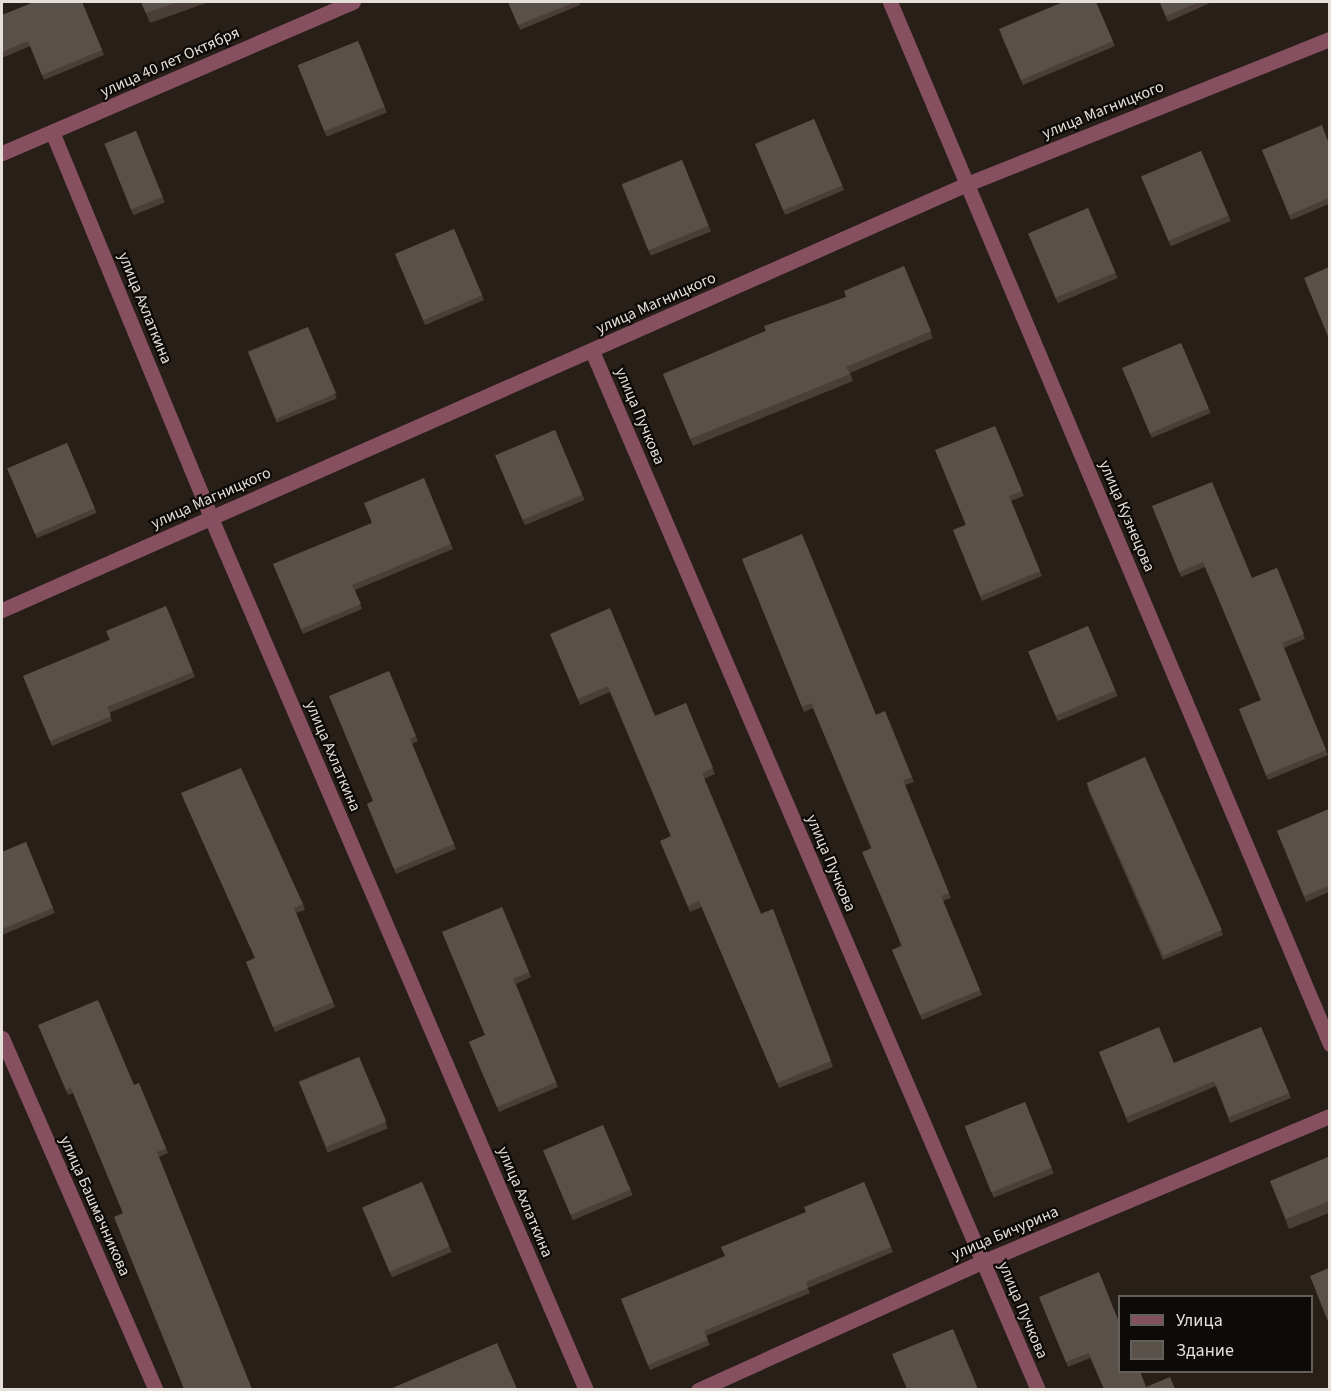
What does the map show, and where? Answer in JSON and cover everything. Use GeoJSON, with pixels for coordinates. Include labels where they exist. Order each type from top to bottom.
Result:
{"type":"FeatureCollection","features":[{"type":"Feature","properties":{"kind":"street","name":"улица 40 лет Октября"},"geometry":{"type":"LineString","coordinates":[[2,153],[53,134],[353,2]]}},
{"type":"Feature","properties":{"kind":"street","name":"улица Кузнецова"},"geometry":{"type":"LineString","coordinates":[[890,2],[1329,1044]]}},
{"type":"Feature","properties":{"kind":"street","name":"улица Магницкого"},"geometry":{"type":"LineString","coordinates":[[2,610],[967,184],[1329,39]]}},
{"type":"Feature","properties":{"kind":"street","name":"улица Ахлаткина"},"geometry":{"type":"LineString","coordinates":[[53,134],[211,518],[586,1389]]}},
{"type":"Feature","properties":{"kind":"street","name":"улица Пучкова"},"geometry":{"type":"LineString","coordinates":[[592,351],[1038,1389]]}},
{"type":"Feature","properties":{"kind":"street","name":"улица Башмачникова"},"geometry":{"type":"LineString","coordinates":[[2,1038],[156,1389]]}},
{"type":"Feature","properties":{"kind":"street","name":"улица Бичурина"},"geometry":{"type":"LineString","coordinates":[[698,1389],[982,1262],[1329,1116]]}},
{"type":"Feature","properties":{"kind":"building"},"geometry":{"type":"Polygon","coordinates":[[[34,2],[82,2],[102,50],[42,75],[28,41],[2,52],[2,15],[34,2]]]}},
{"type":"Feature","properties":{"kind":"building"},"geometry":{"type":"Polygon","coordinates":[[[141,2],[178,2],[146,13],[141,2]]]}},
{"type":"Feature","properties":{"kind":"building"},"geometry":{"type":"Polygon","coordinates":[[[508,2],[575,2],[518,25],[508,2]]]}},
{"type":"Feature","properties":{"kind":"building"},"geometry":{"type":"Polygon","coordinates":[[[1063,2],[1096,2],[1113,41],[1021,80],[999,29],[1063,2]]]}},
{"type":"Feature","properties":{"kind":"building"},"geometry":{"type":"Polygon","coordinates":[[[1160,2],[1199,2],[1166,16],[1160,2]]]}},
{"type":"Feature","properties":{"kind":"building"},"geometry":{"type":"Polygon","coordinates":[[[358,41],[385,107],[324,131],[298,65],[358,41]]]}},
{"type":"Feature","properties":{"kind":"building"},"geometry":{"type":"Polygon","coordinates":[[[814,119],[842,185],[783,210],[755,144],[814,119]]]}},
{"type":"Feature","properties":{"kind":"building"},"geometry":{"type":"Polygon","coordinates":[[[1322,125],[1329,144],[1329,198],[1289,215],[1262,150],[1322,125]]]}},
{"type":"Feature","properties":{"kind":"building"},"geometry":{"type":"Polygon","coordinates":[[[136,131],[163,197],[131,210],[104,144],[136,131]]]}},
{"type":"Feature","properties":{"kind":"building"},"geometry":{"type":"Polygon","coordinates":[[[1201,151],[1228,215],[1169,241],[1141,176],[1201,151]]]}},
{"type":"Feature","properties":{"kind":"building"},"geometry":{"type":"Polygon","coordinates":[[[682,160],[709,226],[648,250],[622,184],[682,160]]]}},
{"type":"Feature","properties":{"kind":"building"},"geometry":{"type":"Polygon","coordinates":[[[1088,208],[1115,272],[1056,298],[1028,233],[1088,208]]]}},
{"type":"Feature","properties":{"kind":"building"},"geometry":{"type":"Polygon","coordinates":[[[454,229],[482,295],[423,320],[395,254],[454,229]]]}},
{"type":"Feature","properties":{"kind":"building"},"geometry":{"type":"Polygon","coordinates":[[[904,266],[931,331],[846,367],[850,374],[690,439],[663,374],[766,331],[764,326],[846,297],[844,291],[904,266]]]}},
{"type":"Feature","properties":{"kind":"building"},"geometry":{"type":"Polygon","coordinates":[[[1329,267],[1329,339],[1304,278],[1329,267]]]}},
{"type":"Feature","properties":{"kind":"building"},"geometry":{"type":"Polygon","coordinates":[[[308,327],[336,393],[276,419],[248,352],[308,327]]]}},
{"type":"Feature","properties":{"kind":"building"},"geometry":{"type":"Polygon","coordinates":[[[1181,343],[1209,408],[1150,433],[1122,368],[1181,343]]]}},
{"type":"Feature","properties":{"kind":"building"},"geometry":{"type":"Polygon","coordinates":[[[995,426],[1022,491],[1009,496],[1040,571],[980,596],[953,530],[966,525],[935,450],[995,426]]]}},
{"type":"Feature","properties":{"kind":"building"},"geometry":{"type":"Polygon","coordinates":[[[555,430],[582,494],[523,520],[495,455],[555,430]]]}},
{"type":"Feature","properties":{"kind":"building"},"geometry":{"type":"Polygon","coordinates":[[[67,443],[95,508],[35,534],[7,468],[67,443]]]}},
{"type":"Feature","properties":{"kind":"building"},"geometry":{"type":"Polygon","coordinates":[[[424,478],[451,544],[352,585],[361,604],[301,629],[273,564],[372,523],[364,503],[424,478]]]}},
{"type":"Feature","properties":{"kind":"building"},"geometry":{"type":"Polygon","coordinates":[[[1212,482],[1252,578],[1277,568],[1304,634],[1282,643],[1326,750],[1266,775],[1239,709],[1261,700],[1203,562],[1179,572],[1152,506],[1212,482]]]}},
{"type":"Feature","properties":{"kind":"building"},"geometry":{"type":"Polygon","coordinates":[[[802,534],[876,715],[885,711],[912,777],[903,780],[949,893],[941,896],[980,990],[920,1015],[892,950],[902,946],[862,852],[872,848],[811,703],[802,707],[742,559],[802,534]]]}},
{"type":"Feature","properties":{"kind":"building"},"geometry":{"type":"Polygon","coordinates":[[[166,606],[193,672],[107,707],[111,716],[50,741],[23,676],[110,640],[106,631],[166,606]]]}},
{"type":"Feature","properties":{"kind":"building"},"geometry":{"type":"Polygon","coordinates":[[[610,608],[655,716],[686,703],[713,768],[702,773],[761,914],[773,909],[831,1061],[777,1083],[699,901],[688,906],[660,841],[671,836],[608,686],[578,699],[550,634],[610,608]]]}},
{"type":"Feature","properties":{"kind":"building"},"geometry":{"type":"Polygon","coordinates":[[[1088,626],[1115,690],[1056,716],[1028,651],[1088,626]]]}},
{"type":"Feature","properties":{"kind":"building"},"geometry":{"type":"Polygon","coordinates":[[[389,671],[416,736],[410,739],[454,844],[394,869],[367,804],[373,801],[329,696],[389,671]]]}},
{"type":"Feature","properties":{"kind":"building"},"geometry":{"type":"Polygon","coordinates":[[[1145,757],[1222,930],[1163,956],[1087,783],[1145,757]]]}},
{"type":"Feature","properties":{"kind":"building"},"geometry":{"type":"Polygon","coordinates":[[[241,768],[303,904],[294,908],[333,1002],[273,1027],[246,962],[255,958],[181,793],[241,768]]]}},
{"type":"Feature","properties":{"kind":"building"},"geometry":{"type":"Polygon","coordinates":[[[1329,809],[1329,886],[1304,896],[1277,831],[1329,809]]]}},
{"type":"Feature","properties":{"kind":"building"},"geometry":{"type":"Polygon","coordinates":[[[26,842],[53,908],[2,929],[2,852],[26,842]]]}},
{"type":"Feature","properties":{"kind":"building"},"geometry":{"type":"Polygon","coordinates":[[[502,907],[529,972],[513,979],[556,1082],[497,1107],[469,1042],[485,1035],[442,932],[502,907]]]}},
{"type":"Feature","properties":{"kind":"building"},"geometry":{"type":"Polygon","coordinates":[[[98,1000],[134,1085],[139,1083],[166,1148],[157,1152],[252,1389],[184,1389],[114,1217],[123,1213],[71,1088],[66,1090],[38,1025],[98,1000]]]}},
{"type":"Feature","properties":{"kind":"building"},"geometry":{"type":"Polygon","coordinates":[[[1159,1027],[1174,1063],[1261,1027],[1289,1093],[1229,1117],[1214,1081],[1126,1117],[1099,1052],[1159,1027]]]}},
{"type":"Feature","properties":{"kind":"building"},"geometry":{"type":"Polygon","coordinates":[[[359,1057],[386,1121],[327,1147],[299,1082],[359,1057]]]}},
{"type":"Feature","properties":{"kind":"building"},"geometry":{"type":"Polygon","coordinates":[[[1025,1102],[1052,1168],[991,1192],[965,1126],[1025,1102]]]}},
{"type":"Feature","properties":{"kind":"building"},"geometry":{"type":"Polygon","coordinates":[[[603,1125],[630,1189],[571,1215],[543,1150],[603,1125]]]}},
{"type":"Feature","properties":{"kind":"building"},"geometry":{"type":"Polygon","coordinates":[[[1328,1157],[1329,1201],[1286,1219],[1270,1181],[1328,1157]]]}},
{"type":"Feature","properties":{"kind":"building"},"geometry":{"type":"Polygon","coordinates":[[[422,1182],[449,1246],[390,1272],[362,1207],[422,1182]]]}},
{"type":"Feature","properties":{"kind":"building"},"geometry":{"type":"Polygon","coordinates":[[[864,1182],[891,1247],[806,1282],[808,1288],[704,1331],[708,1340],[648,1365],[621,1299],[725,1256],[721,1247],[806,1212],[804,1207],[864,1182]]]}},
{"type":"Feature","properties":{"kind":"building"},"geometry":{"type":"Polygon","coordinates":[[[1329,1268],[1329,1324],[1310,1276],[1329,1268]]]}},
{"type":"Feature","properties":{"kind":"building"},"geometry":{"type":"Polygon","coordinates":[[[1099,1272],[1118,1320],[1118,1373],[1141,1373],[1146,1387],[1170,1377],[1175,1389],[1104,1389],[1089,1353],[1066,1362],[1039,1297],[1099,1272]]]}},
{"type":"Feature","properties":{"kind":"building"},"geometry":{"type":"Polygon","coordinates":[[[953,1329],[978,1389],[907,1389],[892,1354],[953,1329]]]}},
{"type":"Feature","properties":{"kind":"building"},"geometry":{"type":"Polygon","coordinates":[[[497,1343],[517,1389],[390,1389],[497,1343]]]}}]}
